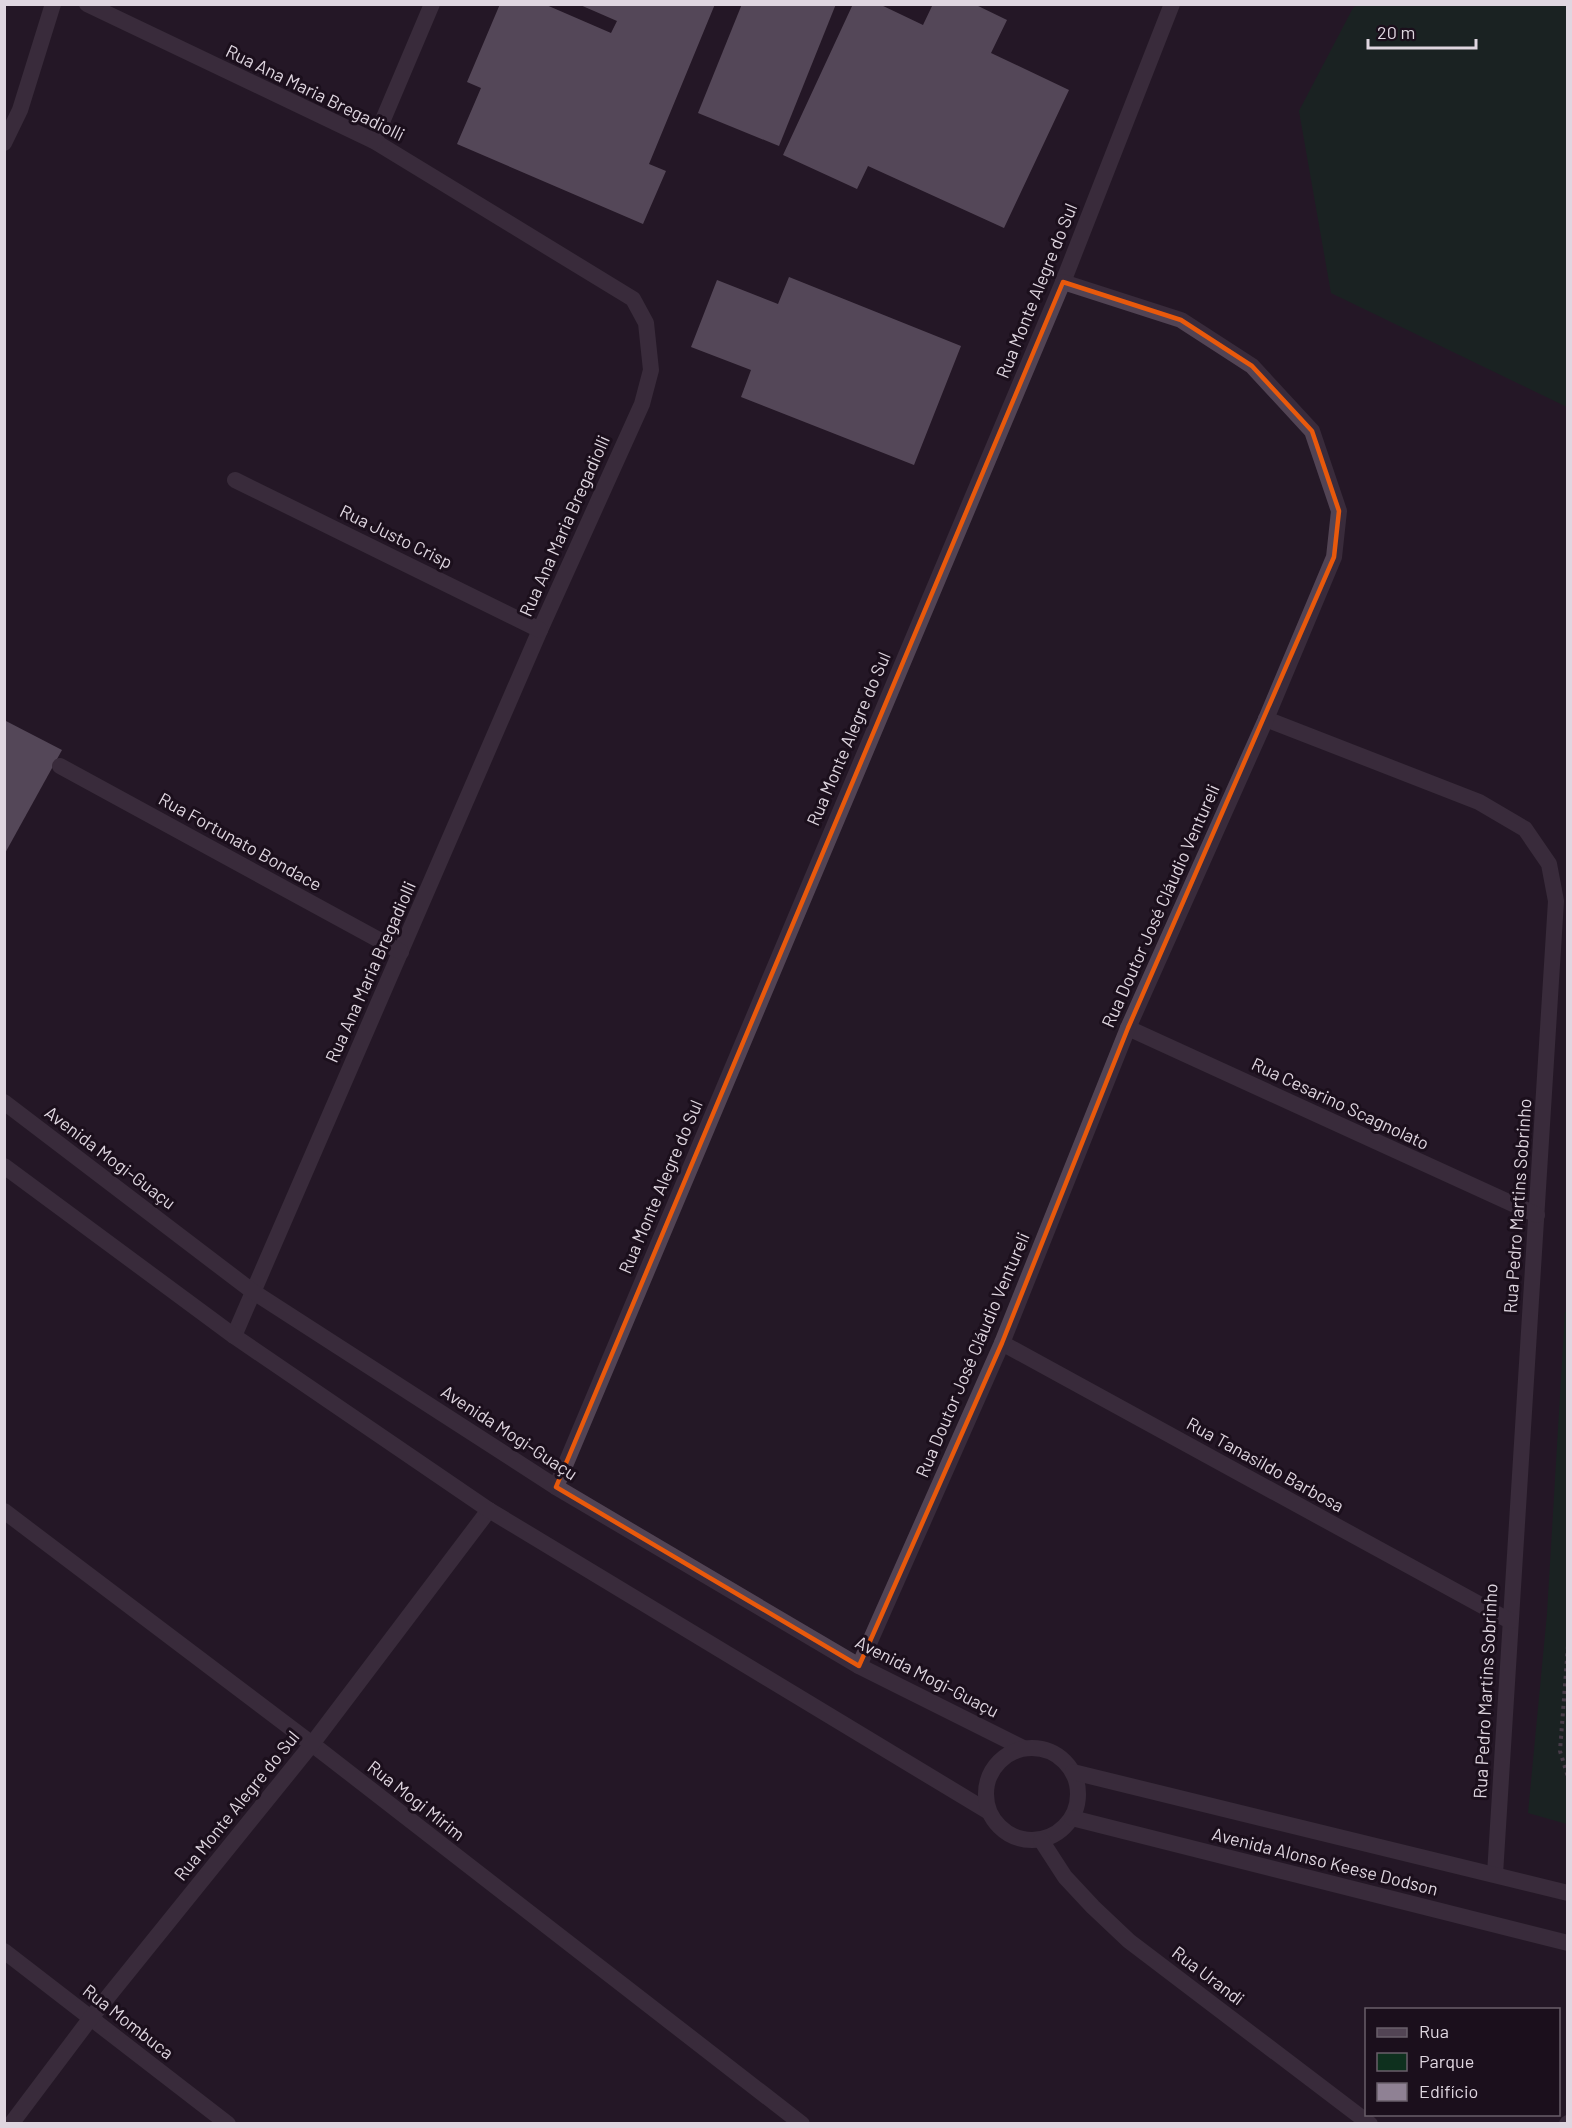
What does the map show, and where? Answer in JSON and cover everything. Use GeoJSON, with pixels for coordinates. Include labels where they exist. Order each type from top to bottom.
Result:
{"type":"FeatureCollection","features":[{"type":"Feature","properties":{"kind":"street"},"geometry":{"type":"LineString","coordinates":[[4,143],[20,110],[53,4]]}},
{"type":"Feature","properties":{"kind":"street","name":"Rua Ana Maria Bregadiolli"},"geometry":{"type":"LineString","coordinates":[[87,4],[374,141],[633,299],[646,323],[651,370],[642,404],[540,630],[234,1336]]}},
{"type":"Feature","properties":{"kind":"street"},"geometry":{"type":"LineString","coordinates":[[374,141],[432,4]]}},
{"type":"Feature","properties":{"kind":"street","name":"Rua Monte Alegre do Sul"},"geometry":{"type":"LineString","coordinates":[[556,1486],[1063,282],[1172,4]]}},
{"type":"Feature","properties":{"kind":"street","name":"Rua Doutor José Cláudio Ventureli"},"geometry":{"type":"LineString","coordinates":[[859,1666],[1002,1343],[1128,1028],[1266,719],[1334,557],[1340,511],[1312,431],[1252,366],[1181,320],[1063,282]]}},
{"type":"Feature","properties":{"kind":"street","name":"Rua Justo Crisp"},"geometry":{"type":"LineString","coordinates":[[235,480],[540,630]]}},
{"type":"Feature","properties":{"kind":"street","name":"Rua Pedro Martins Sobrinho"},"geometry":{"type":"LineString","coordinates":[[1266,719],[1479,802],[1525,829],[1549,864],[1556,901],[1495,1874]]}},
{"type":"Feature","properties":{"kind":"street","name":"Rua Fortunato Bondace"},"geometry":{"type":"LineString","coordinates":[[60,766],[401,952]]}},
{"type":"Feature","properties":{"kind":"street","name":"Rua Cesarino Scagnolato"},"geometry":{"type":"LineString","coordinates":[[1128,1028],[1537,1215]]}},
{"type":"Feature","properties":{"kind":"street","name":"Avenida Mogi-Guaçu"},"geometry":{"type":"LineString","coordinates":[[4,1102],[252,1291],[556,1486],[859,1666],[1023,1748]]}},
{"type":"Feature","properties":{"kind":"street"},"geometry":{"type":"LineString","coordinates":[[4,1166],[234,1336],[489,1510],[989,1812]]}},
{"type":"Feature","properties":{"kind":"street","name":"Rua Tanasildo Barbosa"},"geometry":{"type":"LineString","coordinates":[[1002,1343],[1510,1621]]}},
{"type":"Feature","properties":{"kind":"street","name":"Rua Monte Alegre do Sul"},"geometry":{"type":"LineString","coordinates":[[11,2124],[90,2019],[312,1744],[489,1510]]}},
{"type":"Feature","properties":{"kind":"street","name":"Rua Mogi Mirim"},"geometry":{"type":"LineString","coordinates":[[4,1511],[312,1744],[802,2124]]}},
{"type":"Feature","properties":{"kind":"street"},"geometry":{"type":"LineString","coordinates":[[1023,1748],[1038,1748],[1052,1752],[1064,1760],[1073,1772],[1079,1787],[1078,1803],[1065,1828],[1054,1836],[1041,1840],[1025,1840],[1010,1836],[997,1826],[989,1812],[985,1796],[987,1780],[995,1765],[1008,1754],[1023,1748]]}},
{"type":"Feature","properties":{"kind":"street","name":"Avenida Alonso Keese Dodson"},"geometry":{"type":"LineString","coordinates":[[1073,1772],[1568,1893]]}},
{"type":"Feature","properties":{"kind":"street","name":"Avenida Alonso Keese Dodson"},"geometry":{"type":"LineString","coordinates":[[1072,1818],[1568,1943]]}},
{"type":"Feature","properties":{"kind":"street","name":"Rua Urandi"},"geometry":{"type":"LineString","coordinates":[[1041,1840],[1065,1876],[1093,1907],[1130,1941],[1370,2124]]}},
{"type":"Feature","properties":{"kind":"street","name":"Rua Mombuca"},"geometry":{"type":"LineString","coordinates":[[4,1950],[228,2124]]}},
{"type":"Feature","properties":{"kind":"path"},"geometry":{"type":"LineString","coordinates":[[1568,1646],[1560,1751],[1568,1777]]}},
{"type":"Feature","properties":{"kind":"highlighted area"},"geometry":{"type":"Polygon","coordinates":[[[1063,282],[1181,320],[1252,366],[1312,431],[1339,511],[1334,557],[1128,1028],[1002,1343],[859,1666],[556,1487],[1063,282]]]}},
{"type":"Feature","properties":{"kind":"green space"},"geometry":{"type":"Polygon","coordinates":[[[1357,5],[1567,5],[1567,407],[1331,293],[1299,111],[1353,8],[1357,5]]]}},
{"type":"Feature","properties":{"kind":"green space"},"geometry":{"type":"Polygon","coordinates":[[[1565,1312],[1568,1312],[1567,1824],[1528,1813],[1547,1614],[1565,1312]]]}},
{"type":"Feature","properties":{"kind":"building"},"geometry":{"type":"Polygon","coordinates":[[[500,4],[544,4],[611,33],[617,21],[578,4],[715,4],[649,164],[666,171],[643,224],[457,144],[481,88],[467,82],[500,4]]]}},
{"type":"Feature","properties":{"kind":"building"},"geometry":{"type":"Polygon","coordinates":[[[742,4],[836,4],[779,146],[698,113],[742,4]]]}},
{"type":"Feature","properties":{"kind":"building"},"geometry":{"type":"Polygon","coordinates":[[[853,4],[879,4],[923,25],[933,4],[974,4],[1007,20],[991,53],[1069,90],[1004,228],[868,166],[857,189],[783,155],[853,4]]]}},
{"type":"Feature","properties":{"kind":"building"},"geometry":{"type":"Polygon","coordinates":[[[789,277],[961,346],[914,465],[741,397],[751,370],[691,347],[717,280],[778,304],[789,277]]]}},
{"type":"Feature","properties":{"kind":"building"},"geometry":{"type":"Polygon","coordinates":[[[4,720],[62,750],[4,855],[4,720]]]}}]}
